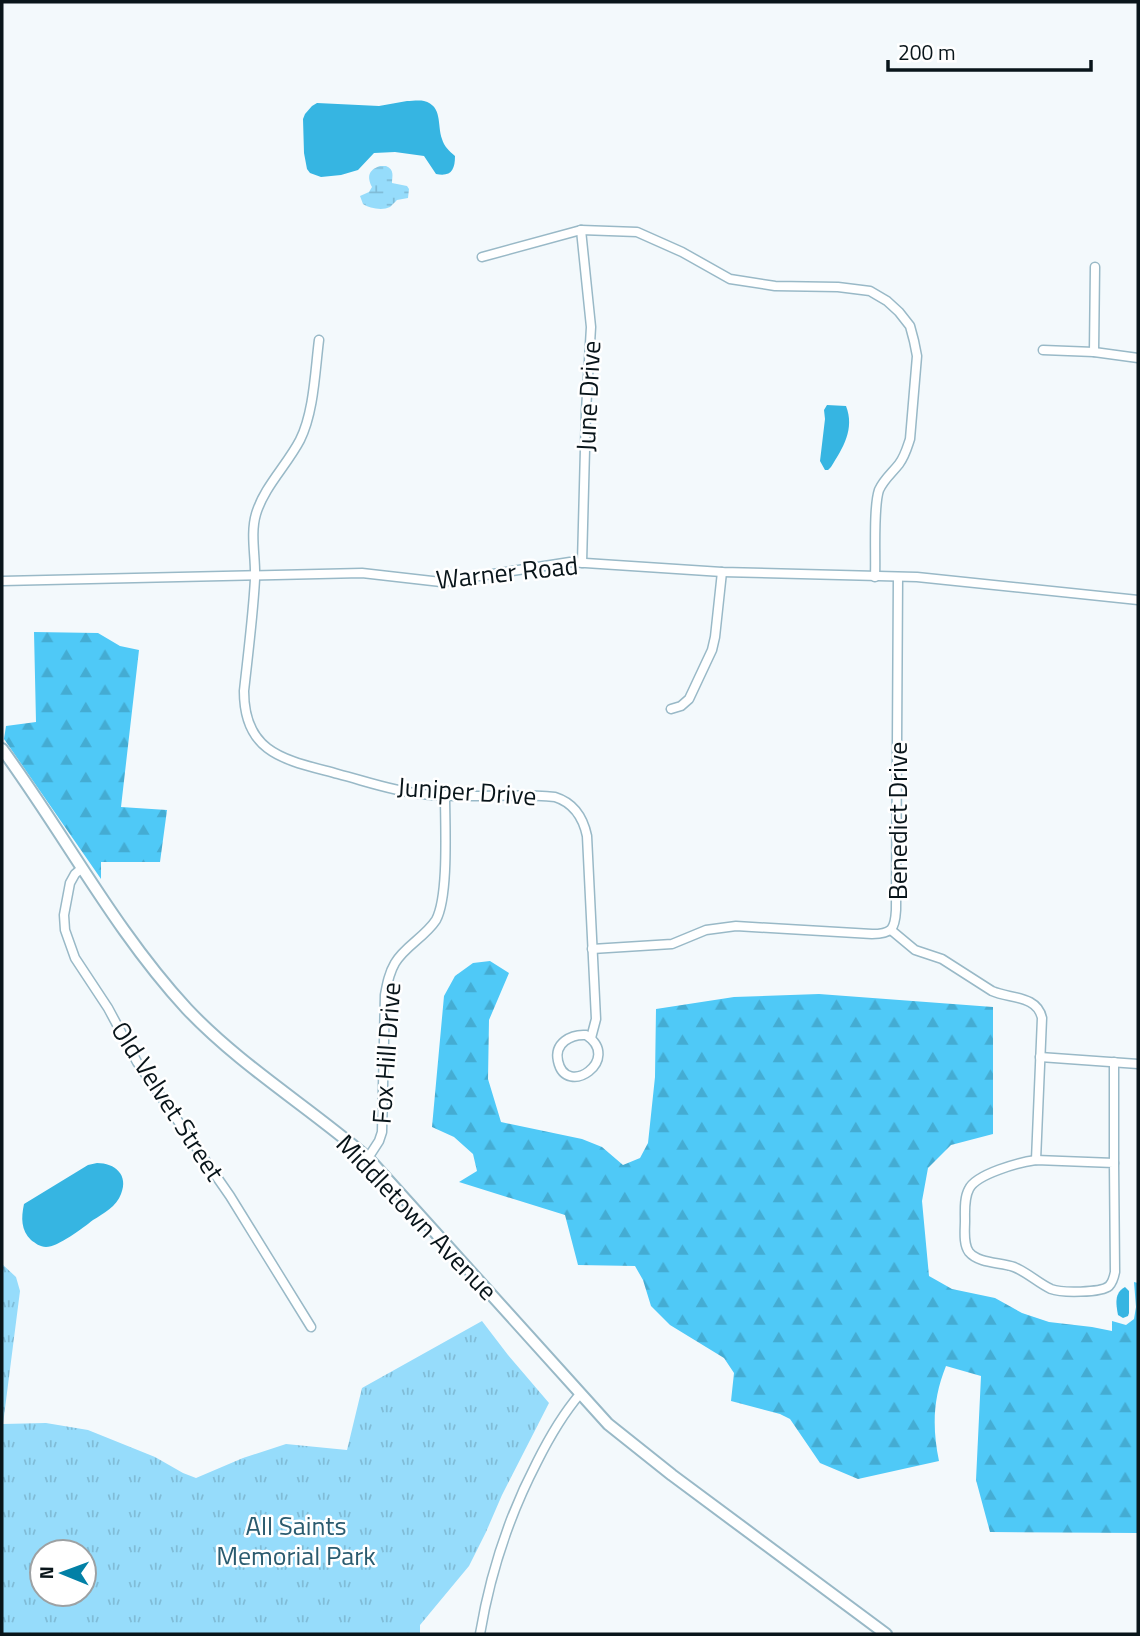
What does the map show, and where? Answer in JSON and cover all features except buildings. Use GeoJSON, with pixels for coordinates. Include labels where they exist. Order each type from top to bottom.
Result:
{"type":"FeatureCollection","features":[{"type":"Feature","properties":{"kind":"main road","name":"Middletown Avenue"},"geometry":{"type":"LineString","coordinates":[[2,749],[144,958],[197,1019],[236,1055],[368,1158],[608,1424],[886,1634]]}},
{"type":"Feature","properties":{"kind":"street"},"geometry":{"type":"LineString","coordinates":[[482,257],[581,230],[637,232],[682,252],[730,279],[775,286],[845,287],[870,291],[887,301],[910,326],[917,356],[907,451],[878,492],[875,577]]}},
{"type":"Feature","properties":{"kind":"street","name":"June Drive"},"geometry":{"type":"LineString","coordinates":[[581,230],[591,327],[582,563]]}},
{"type":"Feature","properties":{"kind":"street"},"geometry":{"type":"LineString","coordinates":[[1094,352],[1095,267]]}},
{"type":"Feature","properties":{"kind":"street","name":"Juniper Drive"},"geometry":{"type":"LineString","coordinates":[[319,340],[305,429],[263,498],[253,530],[255,575],[244,702],[248,721],[257,738],[287,760],[404,791],[446,795],[555,797],[576,810],[587,836],[596,1019],[590,1038]]}},
{"type":"Feature","properties":{"kind":"street"},"geometry":{"type":"LineString","coordinates":[[1044,350],[1094,352],[1138,358]]}},
{"type":"Feature","properties":{"kind":"street","name":"Warner Road"},"geometry":{"type":"LineString","coordinates":[[2,581],[362,573],[441,582],[570,562],[722,572],[898,577],[1138,600]]}},
{"type":"Feature","properties":{"kind":"street"},"geometry":{"type":"LineString","coordinates":[[671,709],[681,706],[689,699],[712,650],[716,637],[722,572]]}},
{"type":"Feature","properties":{"kind":"street","name":"Benedict Drive"},"geometry":{"type":"LineString","coordinates":[[592,949],[672,944],[706,930],[736,926],[872,934],[891,930],[895,923],[896,910],[898,577]]}},
{"type":"Feature","properties":{"kind":"street","name":"Fox Hill Drive"},"geometry":{"type":"LineString","coordinates":[[368,1158],[382,1132],[388,979],[395,963],[429,929],[442,902],[446,795]]}},
{"type":"Feature","properties":{"kind":"street","name":"Old Velvet Street"},"geometry":{"type":"LineString","coordinates":[[82,867],[70,883],[64,915],[65,930],[75,958],[108,1008],[137,1062],[230,1196],[311,1327]]}},
{"type":"Feature","properties":{"kind":"street"},"geometry":{"type":"LineString","coordinates":[[891,930],[915,950],[942,960],[992,991],[1030,1001],[1039,1008],[1042,1018],[1036,1160]]}},
{"type":"Feature","properties":{"kind":"street","name":"Juniper Drive"},"geometry":{"type":"LineString","coordinates":[[581,1035],[590,1038],[596,1047],[595,1065],[581,1076],[563,1071],[558,1060],[564,1041],[581,1035]]}},
{"type":"Feature","properties":{"kind":"street"},"geometry":{"type":"LineString","coordinates":[[1040,1057],[1138,1064]]}},
{"type":"Feature","properties":{"kind":"street"},"geometry":{"type":"LineString","coordinates":[[1114,1062],[1115,1272],[1108,1287],[1102,1290],[1052,1289],[1013,1267],[977,1257],[968,1251],[965,1202],[967,1192],[972,1184],[985,1176],[1013,1165],[1036,1160],[1114,1163]]}},
{"type":"Feature","properties":{"kind":"street"},"geometry":{"type":"LineString","coordinates":[[480,1634],[493,1573],[525,1484],[560,1421],[580,1394]]}},
{"type":"Feature","properties":{"kind":"green space"},"geometry":{"type":"Polygon","coordinates":[[[380,166],[391,169],[392,183],[407,186],[409,189],[408,198],[397,200],[390,207],[383,209],[363,204],[360,196],[369,192],[372,187],[370,174],[380,166]]]}},
{"type":"Feature","properties":{"kind":"green space"},"geometry":{"type":"Polygon","coordinates":[[[34,632],[98,633],[120,646],[139,650],[121,807],[167,810],[160,862],[101,862],[101,879],[4,739],[6,726],[36,722],[34,632]]]}},
{"type":"Feature","properties":{"kind":"green space"},"geometry":{"type":"Polygon","coordinates":[[[490,961],[509,973],[489,1020],[488,1079],[501,1122],[582,1139],[602,1147],[623,1165],[640,1158],[648,1143],[655,1077],[656,1009],[734,997],[819,994],[993,1007],[993,1134],[951,1145],[928,1168],[922,1201],[929,1276],[952,1289],[995,1298],[1022,1313],[1049,1322],[1112,1331],[1112,1321],[1126,1325],[1134,1319],[1134,1282],[1138,1283],[1138,1533],[990,1532],[976,1480],[981,1376],[946,1366],[938,1390],[935,1413],[939,1461],[858,1479],[820,1463],[790,1419],[731,1401],[734,1373],[724,1358],[670,1325],[651,1306],[643,1280],[635,1266],[578,1265],[565,1215],[459,1182],[477,1171],[473,1154],[454,1137],[432,1127],[444,996],[455,976],[473,963],[490,961]]]}},
{"type":"Feature","properties":{"kind":"green space","name":"All Saints Memorial Park"},"geometry":{"type":"Polygon","coordinates":[[[2,1264],[16,1277],[20,1291],[3,1424],[46,1423],[88,1430],[155,1457],[196,1478],[286,1444],[347,1450],[362,1388],[482,1321],[549,1403],[469,1566],[420,1625],[420,1634],[2,1634],[2,1264]]]}},
{"type":"Feature","properties":{"kind":"shaded area"},"geometry":{"type":"Polygon","coordinates":[[[407,101],[430,103],[437,112],[443,142],[455,156],[453,169],[449,173],[436,174],[424,156],[395,152],[374,153],[358,170],[341,175],[321,177],[307,169],[303,119],[312,106],[317,103],[379,106],[407,101]]]}},
{"type":"Feature","properties":{"kind":"shaded area"},"geometry":{"type":"Polygon","coordinates":[[[827,405],[846,406],[849,423],[843,445],[831,467],[825,470],[820,461],[824,410],[827,405]]]}},
{"type":"Feature","properties":{"kind":"shaded area"},"geometry":{"type":"Polygon","coordinates":[[[97,1163],[115,1168],[122,1176],[123,1187],[116,1202],[57,1244],[44,1247],[31,1240],[23,1224],[24,1204],[88,1165],[97,1163]]]}},
{"type":"Feature","properties":{"kind":"shaded area"},"geometry":{"type":"Polygon","coordinates":[[[1125,1287],[1129,1291],[1129,1313],[1123,1318],[1118,1315],[1117,1299],[1119,1292],[1125,1287]]]}}]}
